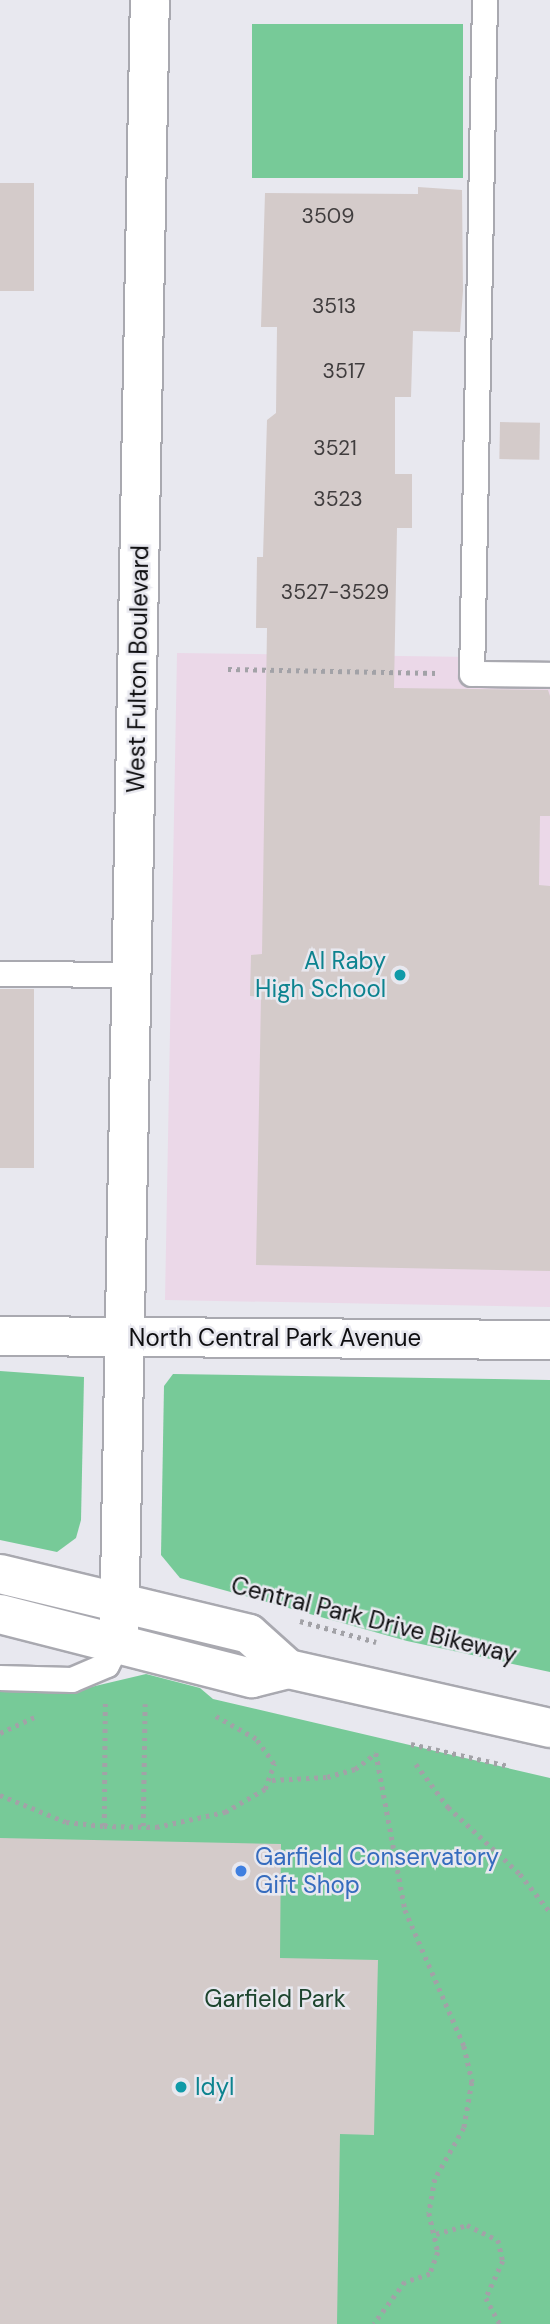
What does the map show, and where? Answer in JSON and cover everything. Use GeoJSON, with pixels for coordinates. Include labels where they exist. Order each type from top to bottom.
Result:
{"type":"FeatureCollection","features":[{"type":"Feature","properties":{"kind":"street","name":"West Fulton Boulevard"},"geometry":{"type":"LineString","coordinates":[[119,1642],[127,1337],[150,0]]}},
{"type":"Feature","properties":{"kind":"street","name":"North Central Park Avenue"},"geometry":{"type":"LineString","coordinates":[[0,1336],[550,1340]]}},
{"type":"Feature","properties":{"kind":"street"},"geometry":{"type":"LineString","coordinates":[[0,1574],[120,1599],[249,1634],[288,1669]]}},
{"type":"Feature","properties":{"kind":"street"},"geometry":{"type":"LineString","coordinates":[[0,1614],[119,1642],[252,1678],[288,1669],[550,1728]]}},
{"type":"Feature","properties":{"kind":"lane"},"geometry":{"type":"LineString","coordinates":[[485,0],[472,674],[550,675]]}},
{"type":"Feature","properties":{"kind":"lane"},"geometry":{"type":"LineString","coordinates":[[0,974],[133,975]]}},
{"type":"Feature","properties":{"kind":"lane"},"geometry":{"type":"LineString","coordinates":[[0,1678],[72,1680],[107,1665],[119,1642]]}},
{"type":"Feature","properties":{"kind":"path"},"geometry":{"type":"LineString","coordinates":[[228,669],[472,674]]}},
{"type":"Feature","properties":{"kind":"path","name":"Central Park Drive Bikeway"},"geometry":{"type":"LineString","coordinates":[[294,1619],[386,1645]]}},
{"type":"Feature","properties":{"kind":"path"},"geometry":{"type":"LineString","coordinates":[[104,1826],[105,1702]]}},
{"type":"Feature","properties":{"kind":"path"},"geometry":{"type":"LineString","coordinates":[[143,1826],[145,1704]]}},
{"type":"Feature","properties":{"kind":"path"},"geometry":{"type":"LineString","coordinates":[[0,1733],[47,1710]]}},
{"type":"Feature","properties":{"kind":"path"},"geometry":{"type":"LineString","coordinates":[[209,1713],[268,1750],[272,1780]]}},
{"type":"Feature","properties":{"kind":"path"},"geometry":{"type":"LineString","coordinates":[[0,1795],[66,1822],[143,1826],[226,1812],[272,1780],[327,1777],[355,1769],[376,1753],[405,1910],[464,2046],[472,2082],[464,2128],[435,2179],[429,2213],[436,2234],[430,2274],[405,2282],[374,2324]]}},
{"type":"Feature","properties":{"kind":"path"},"geometry":{"type":"LineString","coordinates":[[416,1764],[447,1807],[520,1874],[550,1912]]}},
{"type":"Feature","properties":{"kind":"path"},"geometry":{"type":"LineString","coordinates":[[436,2234],[467,2225],[498,2240],[503,2261],[486,2298],[500,2324]]}},
{"type":"Feature","properties":{"kind":"shaded area","name":"Al Raby High School"},"geometry":{"type":"Polygon","coordinates":[[[177,653],[473,657],[472,673],[550,675],[550,1307],[165,1300],[177,653]]]}},
{"type":"Feature","properties":{"kind":"green space"},"geometry":{"type":"Polygon","coordinates":[[[252,24],[463,24],[463,178],[252,178],[252,24]]]}},
{"type":"Feature","properties":{"kind":"green space"},"geometry":{"type":"Polygon","coordinates":[[[0,1371],[84,1377],[81,1520],[76,1538],[57,1552],[0,1540],[0,1371]]]}},
{"type":"Feature","properties":{"kind":"green space"},"geometry":{"type":"Polygon","coordinates":[[[173,1374],[550,1380],[550,1672],[407,1641],[180,1578],[161,1555],[164,1386],[173,1374]]]}},
{"type":"Feature","properties":{"kind":"green space","name":"Garfield Park"},"geometry":{"type":"Polygon","coordinates":[[[146,1674],[200,1688],[213,1699],[550,1778],[550,2324],[0,2324],[0,1687],[74,1691],[146,1674]]]}},
{"type":"Feature","properties":{"kind":"building"},"geometry":{"type":"Polygon","coordinates":[[[0,183],[34,183],[34,291],[0,291],[0,183]]]}},
{"type":"Feature","properties":{"kind":"building","name":"Al Raby High School"},"geometry":{"type":"Polygon","coordinates":[[[418,187],[462,190],[463,291],[460,332],[413,331],[411,397],[395,397],[395,474],[412,474],[412,528],[397,528],[394,688],[548,690],[550,696],[550,816],[540,816],[539,885],[550,886],[550,1271],[256,1265],[261,997],[250,996],[251,955],[262,954],[267,628],[256,628],[257,557],[263,557],[267,420],[276,413],[277,327],[261,327],[265,193],[418,194],[418,187]]]}},
{"type":"Feature","properties":{"kind":"building"},"geometry":{"type":"Polygon","coordinates":[[[500,422],[540,423],[539,460],[499,459],[500,422]]]}},
{"type":"Feature","properties":{"kind":"building"},"geometry":{"type":"Polygon","coordinates":[[[0,989],[34,989],[34,1168],[0,1168],[0,989]]]}},
{"type":"Feature","properties":{"kind":"building"},"geometry":{"type":"Polygon","coordinates":[[[0,1838],[281,1844],[280,1958],[378,1960],[374,2135],[340,2134],[337,2324],[0,2324],[0,1838]]]}},
{"type":"Feature","properties":{"kind":"place","name":"Al Raby High School"},"geometry":{"type":"Point","coordinates":[400,975]}},
{"type":"Feature","properties":{"kind":"place","name":"Garfield Conservatory Gift Shop"},"geometry":{"type":"Point","coordinates":[241,1871]}},
{"type":"Feature","properties":{"kind":"place","name":"Idyl"},"geometry":{"type":"Point","coordinates":[181,2087]}}]}
